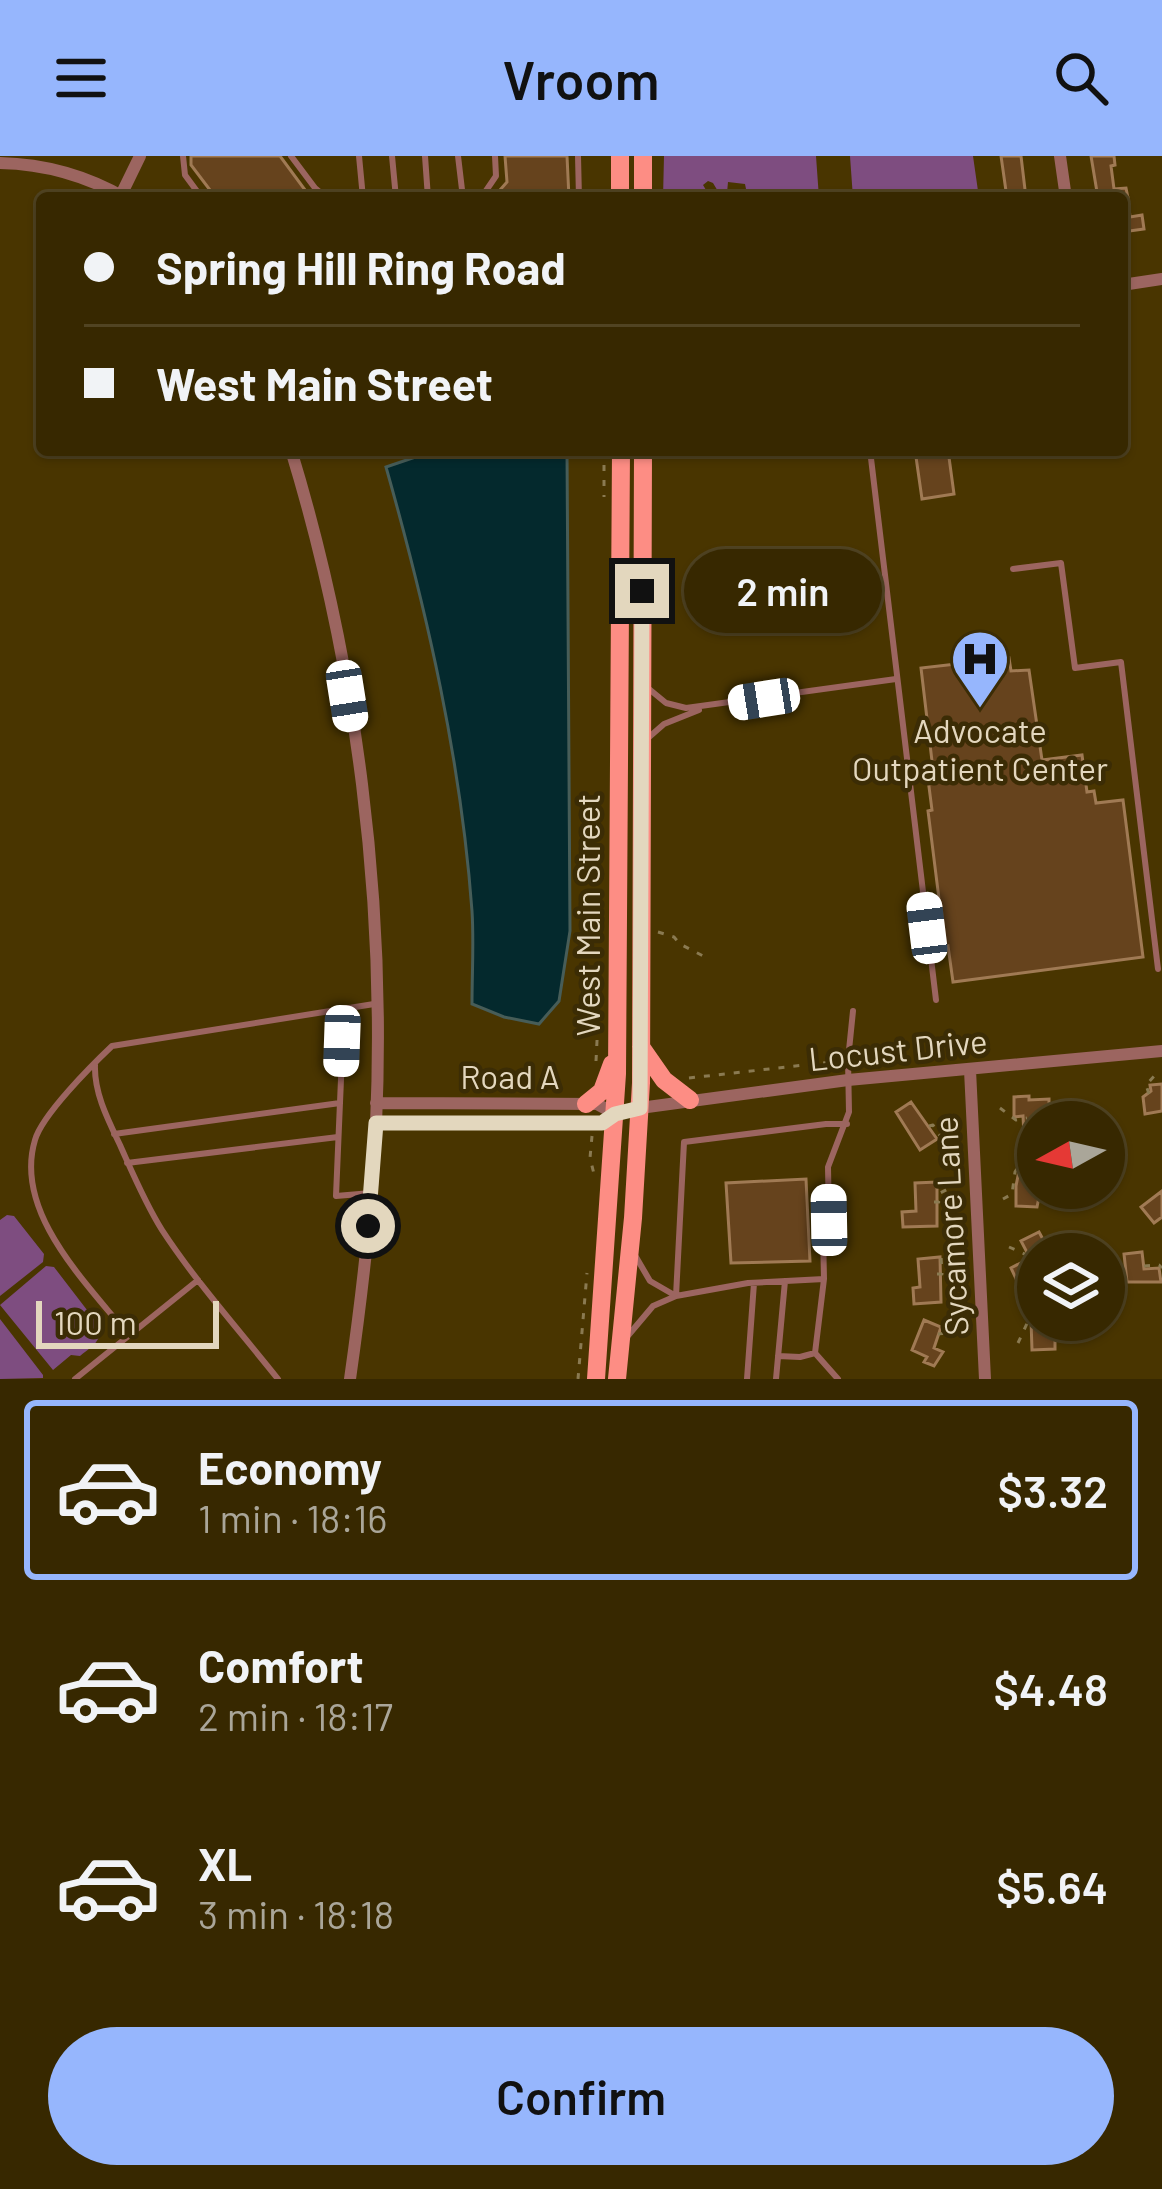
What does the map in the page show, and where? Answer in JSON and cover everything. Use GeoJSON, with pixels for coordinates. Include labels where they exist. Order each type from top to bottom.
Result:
{"type":"FeatureCollection","features":[{"type":"Feature","properties":{"kind":"main road"},"geometry":{"type":"LineString","coordinates":[[620,156],[620,192]]}},
{"type":"Feature","properties":{"kind":"main road"},"geometry":{"type":"LineString","coordinates":[[643,156],[643,192]]}},
{"type":"Feature","properties":{"kind":"main road","name":"West Main Street"},"geometry":{"type":"LineString","coordinates":[[596,1379],[618,1048],[621,456]]}},
{"type":"Feature","properties":{"kind":"main road","name":"West Main Street"},"geometry":{"type":"LineString","coordinates":[[617,1379],[640,1108],[643,456]]}},
{"type":"Feature","properties":{"kind":"main road"},"geometry":{"type":"LineString","coordinates":[[641,1047],[664,1080],[690,1100]]}},
{"type":"Feature","properties":{"kind":"main road"},"geometry":{"type":"LineString","coordinates":[[586,1104],[602,1091],[618,1048]]}},
{"type":"Feature","properties":{"kind":"main road"},"geometry":{"type":"LineString","coordinates":[[615,1114],[640,1108]]}},
{"type":"Feature","properties":{"kind":"street"},"geometry":{"type":"LineString","coordinates":[[125,192],[140,156]]}},
{"type":"Feature","properties":{"kind":"street"},"geometry":{"type":"LineString","coordinates":[[1060,156],[1065,192]]}},
{"type":"Feature","properties":{"kind":"street"},"geometry":{"type":"LineString","coordinates":[[0,163],[67,172],[112,192]]}},
{"type":"Feature","properties":{"kind":"street"},"geometry":{"type":"LineString","coordinates":[[1128,284],[1162,279]]}},
{"type":"Feature","properties":{"kind":"street"},"geometry":{"type":"LineString","coordinates":[[293,456],[323,572],[355,741],[370,882],[376,1123],[350,1379]]}},
{"type":"Feature","properties":{"kind":"street","name":"Locust Drive"},"geometry":{"type":"LineString","coordinates":[[640,1108],[848,1080],[1162,1051]]}},
{"type":"Feature","properties":{"kind":"street","name":"Sycamore Lane"},"geometry":{"type":"LineString","coordinates":[[970,1070],[985,1379]]}},
{"type":"Feature","properties":{"kind":"street","name":"Road A"},"geometry":{"type":"LineString","coordinates":[[376,1103],[597,1104],[615,1114],[602,1123],[376,1123]]}},
{"type":"Feature","properties":{"kind":"lane"},"geometry":{"type":"LineString","coordinates":[[183,156],[185,175],[198,192]]}},
{"type":"Feature","properties":{"kind":"lane"},"geometry":{"type":"LineString","coordinates":[[291,156],[320,192]]}},
{"type":"Feature","properties":{"kind":"lane"},"geometry":{"type":"LineString","coordinates":[[359,156],[362,192]]}},
{"type":"Feature","properties":{"kind":"lane"},"geometry":{"type":"LineString","coordinates":[[392,156],[395,192]]}},
{"type":"Feature","properties":{"kind":"lane"},"geometry":{"type":"LineString","coordinates":[[425,156],[428,192]]}},
{"type":"Feature","properties":{"kind":"lane"},"geometry":{"type":"LineString","coordinates":[[458,156],[462,192]]}},
{"type":"Feature","properties":{"kind":"lane"},"geometry":{"type":"LineString","coordinates":[[486,192],[496,176],[495,156]]}},
{"type":"Feature","properties":{"kind":"lane"},"geometry":{"type":"LineString","coordinates":[[578,156],[579,192]]}},
{"type":"Feature","properties":{"kind":"lane"},"geometry":{"type":"LineString","coordinates":[[871,456],[936,1000]]}},
{"type":"Feature","properties":{"kind":"lane"},"geometry":{"type":"LineString","coordinates":[[1013,568],[1061,563],[1075,668],[1121,662],[1158,969]]}},
{"type":"Feature","properties":{"kind":"lane"},"geometry":{"type":"LineString","coordinates":[[642,683],[666,703],[686,708],[896,679]]}},
{"type":"Feature","properties":{"kind":"lane"},"geometry":{"type":"LineString","coordinates":[[642,750],[647,738],[664,724],[708,707]]}},
{"type":"Feature","properties":{"kind":"lane"},"geometry":{"type":"LineString","coordinates":[[129,1336],[53,1241],[40,1217],[32,1162],[35,1139],[46,1119],[112,1046],[376,1004]]}},
{"type":"Feature","properties":{"kind":"lane"},"geometry":{"type":"LineString","coordinates":[[344,1009],[336,1196],[371,1193]]}},
{"type":"Feature","properties":{"kind":"lane"},"geometry":{"type":"LineString","coordinates":[[838,1379],[815,1353],[824,1279],[823,1232],[829,1220],[828,1167],[847,1124],[853,1011]]}},
{"type":"Feature","properties":{"kind":"lane"},"geometry":{"type":"LineString","coordinates":[[95,1061],[94,1078],[114,1134],[162,1229],[278,1379]]}},
{"type":"Feature","properties":{"kind":"lane"},"geometry":{"type":"LineString","coordinates":[[114,1134],[340,1103]]}},
{"type":"Feature","properties":{"kind":"lane"},"geometry":{"type":"LineString","coordinates":[[676,1296],[684,1142],[847,1124]]}},
{"type":"Feature","properties":{"kind":"lane"},"geometry":{"type":"LineString","coordinates":[[128,1162],[338,1137]]}},
{"type":"Feature","properties":{"kind":"lane"},"geometry":{"type":"LineString","coordinates":[[631,1245],[650,1281],[676,1296]]}},
{"type":"Feature","properties":{"kind":"lane"},"geometry":{"type":"LineString","coordinates":[[75,1379],[199,1279]]}},
{"type":"Feature","properties":{"kind":"lane"},"geometry":{"type":"LineString","coordinates":[[620,1345],[653,1306],[676,1296],[754,1283],[824,1279]]}},
{"type":"Feature","properties":{"kind":"lane"},"geometry":{"type":"LineString","coordinates":[[776,1379],[784,1281]]}},
{"type":"Feature","properties":{"kind":"lane"},"geometry":{"type":"LineString","coordinates":[[747,1379],[754,1283]]}},
{"type":"Feature","properties":{"kind":"lane"},"geometry":{"type":"LineString","coordinates":[[778,1356],[800,1358],[815,1353]]}},
{"type":"Feature","properties":{"kind":"path"},"geometry":{"type":"LineString","coordinates":[[658,932],[709,959]]}},
{"type":"Feature","properties":{"kind":"path"},"geometry":{"type":"LineString","coordinates":[[1149,1094],[1146,1085],[1157,1072]]}},
{"type":"Feature","properties":{"kind":"path"},"geometry":{"type":"LineString","coordinates":[[1000,1108],[1017,1120]]}},
{"type":"Feature","properties":{"kind":"path"},"geometry":{"type":"LineString","coordinates":[[929,1126],[941,1137],[944,1154]]}},
{"type":"Feature","properties":{"kind":"path"},"geometry":{"type":"LineString","coordinates":[[592,1135],[595,1181]]}},
{"type":"Feature","properties":{"kind":"path"},"geometry":{"type":"LineString","coordinates":[[1003,1198],[1012,1194],[1017,1169]]}},
{"type":"Feature","properties":{"kind":"path"},"geometry":{"type":"LineString","coordinates":[[934,1202],[952,1187]]}},
{"type":"Feature","properties":{"kind":"path"},"geometry":{"type":"LineString","coordinates":[[937,1274],[942,1274],[941,1256],[954,1246]]}},
{"type":"Feature","properties":{"kind":"path"},"geometry":{"type":"LineString","coordinates":[[1009,1247],[1017,1251]]}},
{"type":"Feature","properties":{"kind":"path"},"geometry":{"type":"LineString","coordinates":[[1144,1266],[1162,1268]]}},
{"type":"Feature","properties":{"kind":"path"},"geometry":{"type":"LineString","coordinates":[[578,1379],[587,1269]]}},
{"type":"Feature","properties":{"kind":"path"},"geometry":{"type":"LineString","coordinates":[[938,1334],[957,1332]]}},
{"type":"Feature","properties":{"kind":"shaded area"},"geometry":{"type":"Polygon","coordinates":[[[664,156],[816,156],[819,192],[747,192],[745,184],[728,182],[727,192],[718,192],[708,181],[704,192],[663,192],[664,156]]]}},
{"type":"Feature","properties":{"kind":"shaded area"},"geometry":{"type":"Polygon","coordinates":[[[850,156],[973,156],[978,192],[853,192],[850,156]]]}},
{"type":"Feature","properties":{"kind":"shaded area"},"geometry":{"type":"Polygon","coordinates":[[[14,1216],[44,1254],[43,1262],[0,1296],[0,1220],[14,1216]]]}},
{"type":"Feature","properties":{"kind":"shaded area"},"geometry":{"type":"Polygon","coordinates":[[[46,1266],[54,1267],[97,1323],[100,1334],[80,1356],[71,1355],[53,1370],[0,1305],[46,1266]]]}},
{"type":"Feature","properties":{"kind":"shaded area"},"geometry":{"type":"Polygon","coordinates":[[[0,1319],[43,1375],[43,1378],[0,1379],[0,1319]]]}},
{"type":"Feature","properties":{"kind":"water"},"geometry":{"type":"Polygon","coordinates":[[[418,456],[567,456],[570,931],[559,1001],[539,1024],[472,1004],[472,911],[460,798],[428,631],[386,467],[418,456]]]}},
{"type":"Feature","properties":{"kind":"building"},"geometry":{"type":"Polygon","coordinates":[[[191,156],[280,156],[307,192],[211,192],[191,165],[191,156]]]}},
{"type":"Feature","properties":{"kind":"building"},"geometry":{"type":"Polygon","coordinates":[[[505,156],[567,156],[569,192],[498,192],[507,182],[505,156]]]}},
{"type":"Feature","properties":{"kind":"building"},"geometry":{"type":"Polygon","coordinates":[[[1001,156],[1021,156],[1025,192],[1006,192],[1001,156]]]}},
{"type":"Feature","properties":{"kind":"building"},"geometry":{"type":"Polygon","coordinates":[[[1091,156],[1114,156],[1114,189],[1126,188],[1127,192],[1097,192],[1091,156]]]}},
{"type":"Feature","properties":{"kind":"building"},"geometry":{"type":"Polygon","coordinates":[[[1128,198],[1130,217],[1142,215],[1144,229],[1128,231],[1128,198]]]}},
{"type":"Feature","properties":{"kind":"building"},"geometry":{"type":"Polygon","coordinates":[[[916,456],[949,456],[954,494],[922,499],[916,456]]]}},
{"type":"Feature","properties":{"kind":"building"},"geometry":{"type":"Polygon","coordinates":[[[1009,658],[1011,671],[1029,670],[1042,760],[1082,755],[1087,792],[1094,791],[1096,803],[1123,800],[1143,957],[953,982],[928,811],[932,810],[928,779],[934,778],[921,668],[1009,658]]]}},
{"type":"Feature","properties":{"kind":"building"},"geometry":{"type":"Polygon","coordinates":[[[1162,1084],[1162,1111],[1145,1114],[1143,1097],[1151,1091],[1150,1085],[1162,1084]]]}},
{"type":"Feature","properties":{"kind":"building"},"geometry":{"type":"Polygon","coordinates":[[[1014,1097],[1049,1101],[1017,1101],[1014,1117],[1014,1097]]]}},
{"type":"Feature","properties":{"kind":"building"},"geometry":{"type":"Polygon","coordinates":[[[911,1102],[937,1139],[920,1150],[896,1112],[911,1102]]]}},
{"type":"Feature","properties":{"kind":"building"},"geometry":{"type":"Polygon","coordinates":[[[806,1179],[810,1261],[731,1263],[726,1183],[806,1179]]]}},
{"type":"Feature","properties":{"kind":"building"},"geometry":{"type":"Polygon","coordinates":[[[937,1182],[937,1226],[903,1227],[902,1212],[916,1211],[915,1183],[937,1182]]]}},
{"type":"Feature","properties":{"kind":"building"},"geometry":{"type":"Polygon","coordinates":[[[1162,1191],[1162,1217],[1154,1223],[1141,1207],[1162,1191]]]}},
{"type":"Feature","properties":{"kind":"building"},"geometry":{"type":"Polygon","coordinates":[[[1142,1252],[1144,1269],[1159,1268],[1161,1282],[1127,1282],[1125,1254],[1142,1252]]]}},
{"type":"Feature","properties":{"kind":"building"},"geometry":{"type":"Polygon","coordinates":[[[940,1257],[941,1302],[914,1304],[913,1288],[920,1287],[918,1259],[940,1257]]]}},
{"type":"Feature","properties":{"kind":"building"},"geometry":{"type":"Polygon","coordinates":[[[924,1320],[941,1327],[934,1348],[943,1352],[934,1366],[912,1350],[924,1320]]]}},
{"type":"Feature","properties":{"kind":"building"},"geometry":{"type":"Polygon","coordinates":[[[1032,1341],[1055,1341],[1055,1349],[1032,1350],[1032,1341]]]}},
{"type":"Feature","properties":{"kind":"place","name":"Advocate Outpatient Center"},"geometry":{"type":"Point","coordinates":[980,710]}},
{"type":"Feature","properties":{"kind":"route"},"geometry":{"type":"LineString","coordinates":[[368,1226],[376,1123],[602,1123],[640,1108],[642,591]]}}]}
